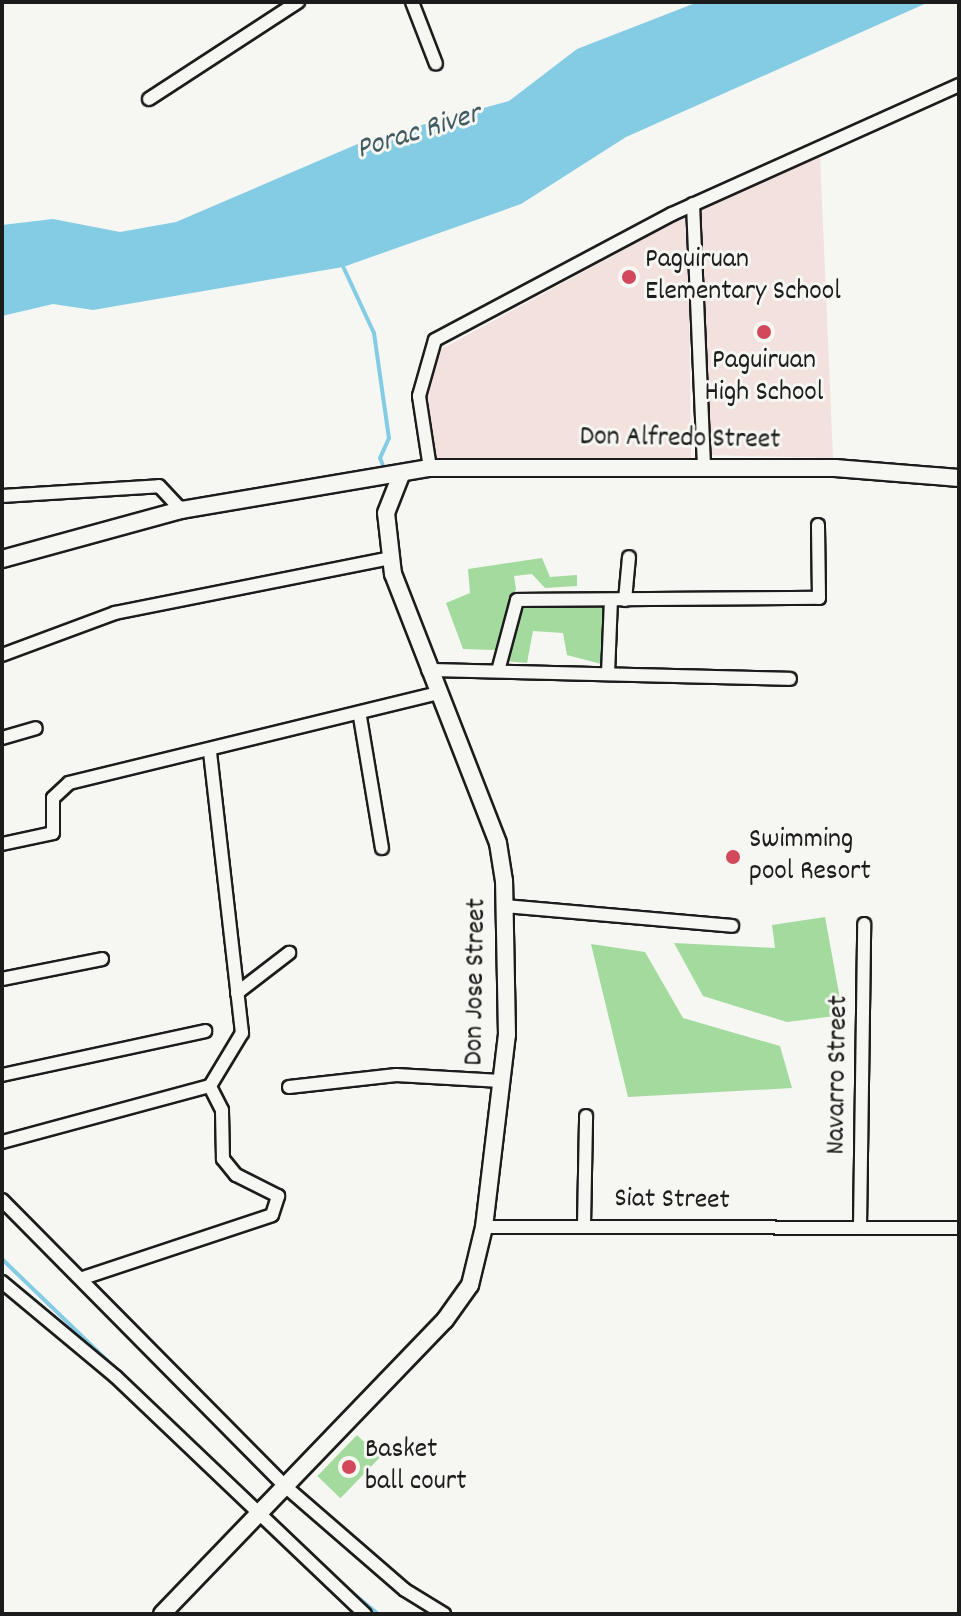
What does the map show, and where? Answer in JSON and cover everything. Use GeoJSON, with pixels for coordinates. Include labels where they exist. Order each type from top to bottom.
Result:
{"type":"FeatureCollection","features":[{"type":"Feature","properties":{"kind":"street"},"geometry":{"type":"LineString","coordinates":[[149,99],[298,2]]}},
{"type":"Feature","properties":{"kind":"street"},"geometry":{"type":"LineString","coordinates":[[412,2],[436,64]]}},
{"type":"Feature","properties":{"kind":"street"},"geometry":{"type":"LineString","coordinates":[[430,468],[420,442],[419,396],[435,340],[693,204],[959,85]]}},
{"type":"Feature","properties":{"kind":"street"},"geometry":{"type":"LineString","coordinates":[[693,204],[704,468]]}},
{"type":"Feature","properties":{"kind":"street","name":"Don Alfredo Street"},"geometry":{"type":"LineString","coordinates":[[2,559],[181,510],[430,468],[704,468],[959,478]]}},
{"type":"Feature","properties":{"kind":"street","name":"Don Jose Street"},"geometry":{"type":"LineString","coordinates":[[162,1614],[445,1320],[470,1285],[484,1227],[501,1081],[505,906],[498,843],[428,670],[391,558],[386,513],[401,475]]}},
{"type":"Feature","properties":{"kind":"street"},"geometry":{"type":"LineString","coordinates":[[2,496],[159,486],[181,510]]}},
{"type":"Feature","properties":{"kind":"street"},"geometry":{"type":"LineString","coordinates":[[498,671],[517,600],[819,598],[818,525]]}},
{"type":"Feature","properties":{"kind":"street"},"geometry":{"type":"LineString","coordinates":[[625,600],[629,557]]}},
{"type":"Feature","properties":{"kind":"street"},"geometry":{"type":"LineString","coordinates":[[2,655],[115,613],[391,558]]}},
{"type":"Feature","properties":{"kind":"street"},"geometry":{"type":"LineString","coordinates":[[608,674],[611,600]]}},
{"type":"Feature","properties":{"kind":"street"},"geometry":{"type":"LineString","coordinates":[[428,670],[790,679]]}},
{"type":"Feature","properties":{"kind":"street"},"geometry":{"type":"LineString","coordinates":[[2,844],[53,833],[53,798],[69,783],[360,717],[439,693]]}},
{"type":"Feature","properties":{"kind":"street"},"geometry":{"type":"LineString","coordinates":[[360,717],[382,848]]}},
{"type":"Feature","properties":{"kind":"street"},"geometry":{"type":"LineString","coordinates":[[2,738],[36,728]]}},
{"type":"Feature","properties":{"kind":"street"},"geometry":{"type":"LineString","coordinates":[[2,1142],[210,1086],[242,1033],[210,751]]}},
{"type":"Feature","properties":{"kind":"street"},"geometry":{"type":"LineString","coordinates":[[505,906],[732,926]]}},
{"type":"Feature","properties":{"kind":"street","name":"Navarro Street"},"geometry":{"type":"LineString","coordinates":[[860,1227],[864,924]]}},
{"type":"Feature","properties":{"kind":"street"},"geometry":{"type":"LineString","coordinates":[[237,993],[289,953]]}},
{"type":"Feature","properties":{"kind":"street"},"geometry":{"type":"LineString","coordinates":[[2,979],[102,959]]}},
{"type":"Feature","properties":{"kind":"street"},"geometry":{"type":"LineString","coordinates":[[2,1075],[205,1031]]}},
{"type":"Feature","properties":{"kind":"street"},"geometry":{"type":"LineString","coordinates":[[289,1087],[396,1075],[501,1081]]}},
{"type":"Feature","properties":{"kind":"street"},"geometry":{"type":"LineString","coordinates":[[83,1278],[272,1215],[278,1196],[236,1175],[223,1159],[222,1110],[210,1086]]}},
{"type":"Feature","properties":{"kind":"street"},"geometry":{"type":"LineString","coordinates":[[584,1225],[586,1116]]}},
{"type":"Feature","properties":{"kind":"street"},"geometry":{"type":"LineString","coordinates":[[2,1200],[83,1278],[284,1489],[405,1590],[444,1614]]}},
{"type":"Feature","properties":{"kind":"street","name":"Siat Street"},"geometry":{"type":"LineString","coordinates":[[484,1227],[959,1228]]}},
{"type":"Feature","properties":{"kind":"street"},"geometry":{"type":"LineString","coordinates":[[2,1282],[116,1377],[365,1614]]}},
{"type":"Feature","properties":{"kind":"shaded area","name":"Paguiruan High School"},"geometry":{"type":"Polygon","coordinates":[[[820,156],[833,458],[703,455],[698,209],[820,156]]]}},
{"type":"Feature","properties":{"kind":"shaded area","name":"Paguiruan Elementary School"},"geometry":{"type":"Polygon","coordinates":[[[688,215],[691,460],[430,460],[425,383],[436,352],[688,215]]]}},
{"type":"Feature","properties":{"kind":"green space"},"geometry":{"type":"Polygon","coordinates":[[[542,558],[550,577],[577,575],[577,586],[545,588],[532,574],[514,576],[516,589],[495,650],[463,649],[446,603],[470,593],[468,569],[542,558]]]}},
{"type":"Feature","properties":{"kind":"green space"},"geometry":{"type":"Polygon","coordinates":[[[522,604],[604,607],[605,665],[567,655],[563,633],[533,631],[527,663],[505,661],[522,604]]]}},
{"type":"Feature","properties":{"kind":"green space"},"geometry":{"type":"Polygon","coordinates":[[[825,917],[843,1015],[787,1022],[703,996],[674,943],[775,948],[772,925],[825,917]]]}},
{"type":"Feature","properties":{"kind":"green space"},"geometry":{"type":"Polygon","coordinates":[[[591,944],[645,952],[683,1018],[780,1046],[792,1088],[628,1097],[591,944]]]}},
{"type":"Feature","properties":{"kind":"green space","name":"Basket ball court"},"geometry":{"type":"Polygon","coordinates":[[[357,1435],[380,1457],[340,1498],[317,1476],[357,1435]]]}},
{"type":"Feature","properties":{"kind":"water","name":"Porac River"},"geometry":{"type":"Polygon","coordinates":[[[698,2],[929,2],[626,137],[521,204],[343,267],[93,310],[53,304],[2,316],[2,225],[53,219],[120,232],[176,222],[367,140],[509,101],[577,49],[698,2]]]}},
{"type":"Feature","properties":{"kind":"waterway"},"geometry":{"type":"LineString","coordinates":[[341,262],[374,333],[389,438],[380,458],[385,471]]}},
{"type":"Feature","properties":{"kind":"waterway"},"geometry":{"type":"LineString","coordinates":[[2,1259],[121,1374]]}},
{"type":"Feature","properties":{"kind":"waterway"},"geometry":{"type":"LineString","coordinates":[[338,1581],[378,1614]]}},
{"type":"Feature","properties":{"kind":"place","name":"Paguiruan Elementary School"},"geometry":{"type":"Point","coordinates":[629,277]}},
{"type":"Feature","properties":{"kind":"place","name":"Paguiruan High School"},"geometry":{"type":"Point","coordinates":[764,332]}},
{"type":"Feature","properties":{"kind":"place","name":"Swimming pool Resort"},"geometry":{"type":"Point","coordinates":[733,857]}},
{"type":"Feature","properties":{"kind":"place","name":"Basket ball court"},"geometry":{"type":"Point","coordinates":[349,1467]}}]}
